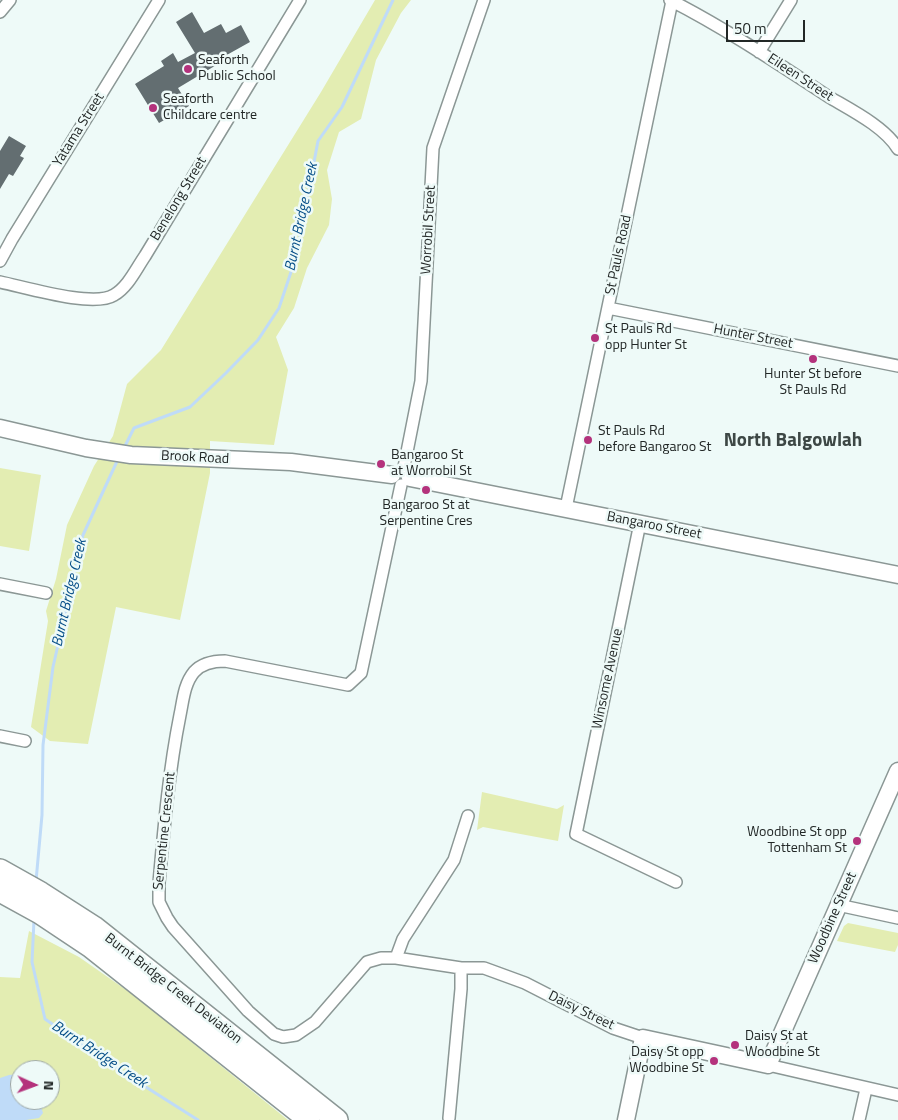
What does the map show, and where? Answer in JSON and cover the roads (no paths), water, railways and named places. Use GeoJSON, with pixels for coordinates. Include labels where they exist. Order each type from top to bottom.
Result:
{"type":"FeatureCollection","features":[{"type":"Feature","properties":{"kind":"highway","name":"Burnt Bridge Creek Deviation"},"geometry":{"type":"LineString","coordinates":[[0,870],[91,946],[308,1120]]}},
{"type":"Feature","properties":{"kind":"highway","name":"Burnt Bridge Creek Deviation"},"geometry":{"type":"LineString","coordinates":[[0,891],[35,899],[94,927],[337,1120]]}},
{"type":"Feature","properties":{"kind":"street"},"geometry":{"type":"LineString","coordinates":[[0,12],[10,0]]}},
{"type":"Feature","properties":{"kind":"street","name":"Yatama Street"},"geometry":{"type":"LineString","coordinates":[[0,261],[159,0]]}},
{"type":"Feature","properties":{"kind":"street","name":"Benelong Street"},"geometry":{"type":"LineString","coordinates":[[0,282],[88,300],[106,299],[120,291],[145,256],[300,0]]}},
{"type":"Feature","properties":{"kind":"street","name":"Worrobil Street"},"geometry":{"type":"LineString","coordinates":[[402,476],[421,381],[433,148],[484,0]]}},
{"type":"Feature","properties":{"kind":"street"},"geometry":{"type":"LineString","coordinates":[[759,52],[791,0]]}},
{"type":"Feature","properties":{"kind":"street","name":"Eileen Street"},"geometry":{"type":"LineString","coordinates":[[671,1],[759,52],[870,123],[891,138],[898,149]]}},
{"type":"Feature","properties":{"kind":"street","name":"St Pauls Road"},"geometry":{"type":"LineString","coordinates":[[566,508],[671,1]]}},
{"type":"Feature","properties":{"kind":"street","name":"Hunter Street"},"geometry":{"type":"LineString","coordinates":[[608,308],[898,366]]}},
{"type":"Feature","properties":{"kind":"street","name":"Brook Road"},"geometry":{"type":"LineString","coordinates":[[0,428],[113,453],[291,462],[402,476]]}},
{"type":"Feature","properties":{"kind":"street","name":"Bangaroo Street"},"geometry":{"type":"LineString","coordinates":[[402,476],[898,575]]}},
{"type":"Feature","properties":{"kind":"street","name":"Serpentine Crescent"},"geometry":{"type":"LineString","coordinates":[[396,958],[381,958],[367,962],[315,1022],[296,1035],[283,1037],[274,1034],[248,1011],[173,927],[162,910],[158,893],[173,748],[185,690],[191,676],[204,664],[225,661],[348,685],[361,673],[402,476]]}},
{"type":"Feature","properties":{"kind":"street","name":"Winsome Avenue"},"geometry":{"type":"LineString","coordinates":[[640,523],[576,834],[676,882]]}},
{"type":"Feature","properties":{"kind":"street"},"geometry":{"type":"LineString","coordinates":[[0,584],[46,593]]}},
{"type":"Feature","properties":{"kind":"street"},"geometry":{"type":"LineString","coordinates":[[0,736],[25,741]]}},
{"type":"Feature","properties":{"kind":"street","name":"Woodbine Street"},"geometry":{"type":"LineString","coordinates":[[768,1065],[898,771]]}},
{"type":"Feature","properties":{"kind":"street"},"geometry":{"type":"LineString","coordinates":[[396,958],[403,940],[454,860],[468,816]]}},
{"type":"Feature","properties":{"kind":"street"},"geometry":{"type":"LineString","coordinates":[[838,905],[898,918]]}},
{"type":"Feature","properties":{"kind":"street","name":"Daisy Street"},"geometry":{"type":"LineString","coordinates":[[396,958],[461,968],[484,968],[525,983],[613,1028],[643,1038],[768,1065]]}},
{"type":"Feature","properties":{"kind":"street"},"geometry":{"type":"LineString","coordinates":[[449,1118],[461,989],[461,968]]}},
{"type":"Feature","properties":{"kind":"street"},"geometry":{"type":"LineString","coordinates":[[626,1120],[643,1038]]}},
{"type":"Feature","properties":{"kind":"street"},"geometry":{"type":"LineString","coordinates":[[768,1065],[898,1095]]}},
{"type":"Feature","properties":{"kind":"street"},"geometry":{"type":"LineString","coordinates":[[859,1120],[866,1089]]}},
{"type":"Feature","properties":{"kind":"water"},"geometry":{"type":"Polygon","coordinates":[[[9,1075],[10,1110],[42,1110],[43,1113],[39,1118],[0,1120],[0,1078],[9,1075]]]}},
{"type":"Feature","properties":{"kind":"waterway","name":"Burnt Bridge Creek"},"geometry":{"type":"LineString","coordinates":[[123,450],[134,428],[190,407],[258,340],[279,308],[296,257],[318,141],[342,107],[393,0]]}},
{"type":"Feature","properties":{"kind":"waterway","name":"Burnt Bridge Creek"},"geometry":{"type":"LineString","coordinates":[[36,881],[42,815],[43,745],[53,667],[83,535],[119,457]]}},
{"type":"Feature","properties":{"kind":"waterway","name":"Burnt Bridge Creek"},"geometry":{"type":"LineString","coordinates":[[34,920],[32,962],[45,1019],[119,1070],[198,1120]]}},
{"type":"Feature","properties":{"kind":"place","name":"Seaforth Public School"},"geometry":{"type":"Point","coordinates":[188,69]}},
{"type":"Feature","properties":{"kind":"place","name":"Seaforth Childcare centre"},"geometry":{"type":"Point","coordinates":[153,108]}},
{"type":"Feature","properties":{"kind":"place","name":"St Pauls Rd opp Hunter St"},"geometry":{"type":"Point","coordinates":[595,338]}},
{"type":"Feature","properties":{"kind":"place","name":"Hunter St before St Pauls Rd"},"geometry":{"type":"Point","coordinates":[813,359]}},
{"type":"Feature","properties":{"kind":"place","name":"St Pauls Rd before Bangaroo St"},"geometry":{"type":"Point","coordinates":[588,440]}},
{"type":"Feature","properties":{"kind":"place","name":"Bangaroo St at Worrobil St"},"geometry":{"type":"Point","coordinates":[381,464]}},
{"type":"Feature","properties":{"kind":"place","name":"Bangaroo St at Serpentine Cres"},"geometry":{"type":"Point","coordinates":[426,490]}},
{"type":"Feature","properties":{"kind":"place","name":"Woodbine St opp Tottenham St"},"geometry":{"type":"Point","coordinates":[857,841]}},
{"type":"Feature","properties":{"kind":"place","name":"Daisy St at Woodbine St"},"geometry":{"type":"Point","coordinates":[735,1045]}},
{"type":"Feature","properties":{"kind":"place","name":"Daisy St opp Woodbine St"},"geometry":{"type":"Point","coordinates":[714,1061]}},
{"type":"Feature","properties":{"kind":"district","name":"North Balgowlah"},"geometry":{"type":"Point","coordinates":[793,441]}}]}
